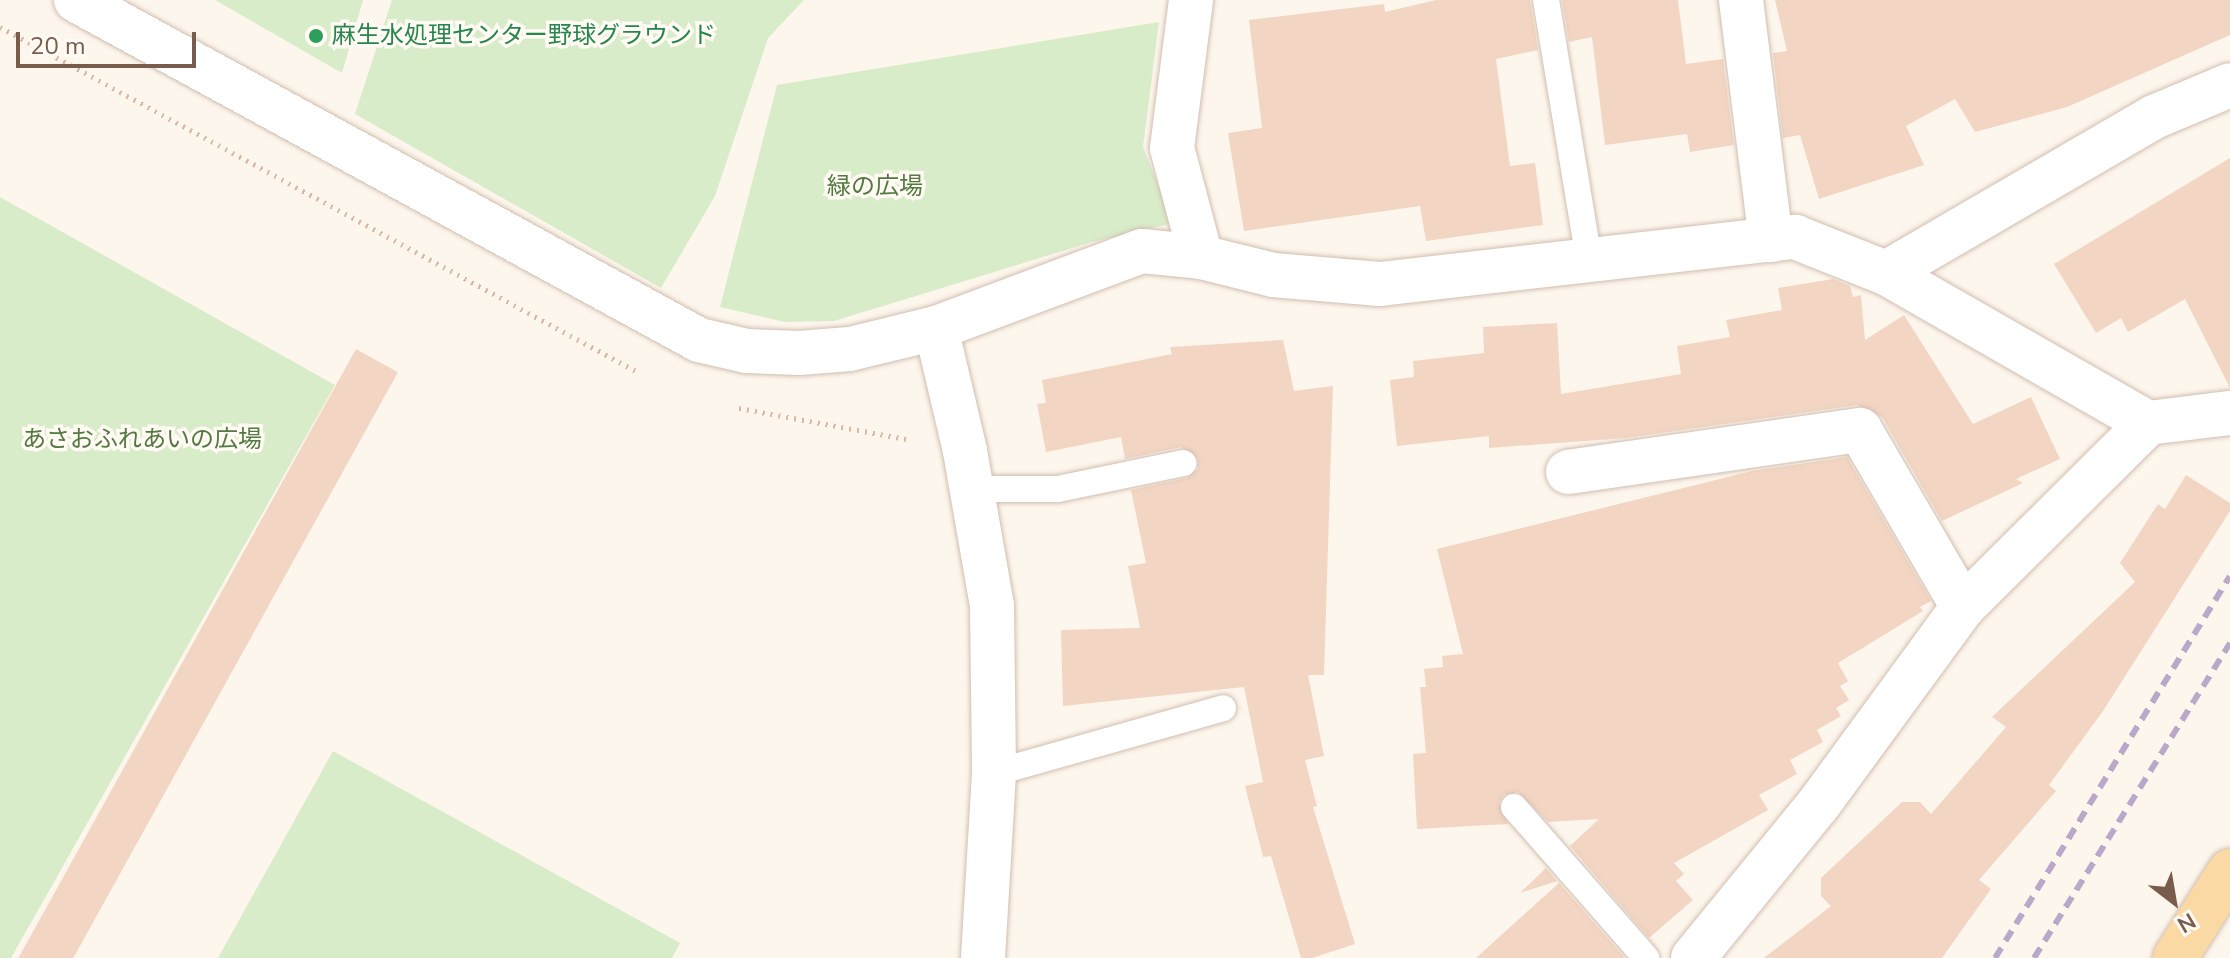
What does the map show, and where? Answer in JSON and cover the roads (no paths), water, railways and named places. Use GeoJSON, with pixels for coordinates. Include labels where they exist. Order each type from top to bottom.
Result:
{"type":"FeatureCollection","features":[{"type":"Feature","properties":{"kind":"main road"},"geometry":{"type":"LineString","coordinates":[[2175,958],[2230,871]]}},
{"type":"Feature","properties":{"kind":"street"},"geometry":{"type":"LineString","coordinates":[[76,0],[699,340],[747,351],[799,353],[850,349],[936,328],[1142,251],[1201,257],[1273,275],[1380,284],[1795,237],[1886,273],[2148,423],[2230,413]]}},
{"type":"Feature","properties":{"kind":"street"},"geometry":{"type":"LineString","coordinates":[[1191,0],[1172,148],[1201,257]]}},
{"type":"Feature","properties":{"kind":"street"},"geometry":{"type":"LineString","coordinates":[[1741,0],[1771,240]]}},
{"type":"Feature","properties":{"kind":"street"},"geometry":{"type":"LineString","coordinates":[[1886,273],[2154,117],[2230,85]]}},
{"type":"Feature","properties":{"kind":"street"},"geometry":{"type":"LineString","coordinates":[[936,328],[972,489],[992,606],[994,773],[983,958]]}},
{"type":"Feature","properties":{"kind":"street"},"geometry":{"type":"LineString","coordinates":[[1693,958],[1818,805],[1963,607],[2148,423]]}},
{"type":"Feature","properties":{"kind":"street"},"geometry":{"type":"LineString","coordinates":[[1568,472],[1860,430],[1963,607]]}},
{"type":"Feature","properties":{"kind":"lane"},"geometry":{"type":"LineString","coordinates":[[1546,0],[1589,259]]}},
{"type":"Feature","properties":{"kind":"lane"},"geometry":{"type":"LineString","coordinates":[[972,489],[1058,489],[1183,463]]}},
{"type":"Feature","properties":{"kind":"lane"},"geometry":{"type":"LineString","coordinates":[[994,773],[1223,708]]}},
{"type":"Feature","properties":{"kind":"lane"},"geometry":{"type":"LineString","coordinates":[[1514,807],[1646,958]]}},
{"type":"Feature","properties":{"kind":"railway"},"geometry":{"type":"LineString","coordinates":[[1995,958],[2230,576]]}},
{"type":"Feature","properties":{"kind":"railway"},"geometry":{"type":"LineString","coordinates":[[2034,958],[2230,643]]}},
{"type":"Feature","properties":{"kind":"place","name":"麻生水処理センター野球グラウンド"},"geometry":{"type":"Point","coordinates":[316,36]}},
{"type":"Feature","properties":{"kind":"park label","name":"緑の広場"},"geometry":{"type":"Point","coordinates":[875,187]}},
{"type":"Feature","properties":{"kind":"park label","name":"あさおふれあいの広場"},"geometry":{"type":"Point","coordinates":[142,440]}}]}
